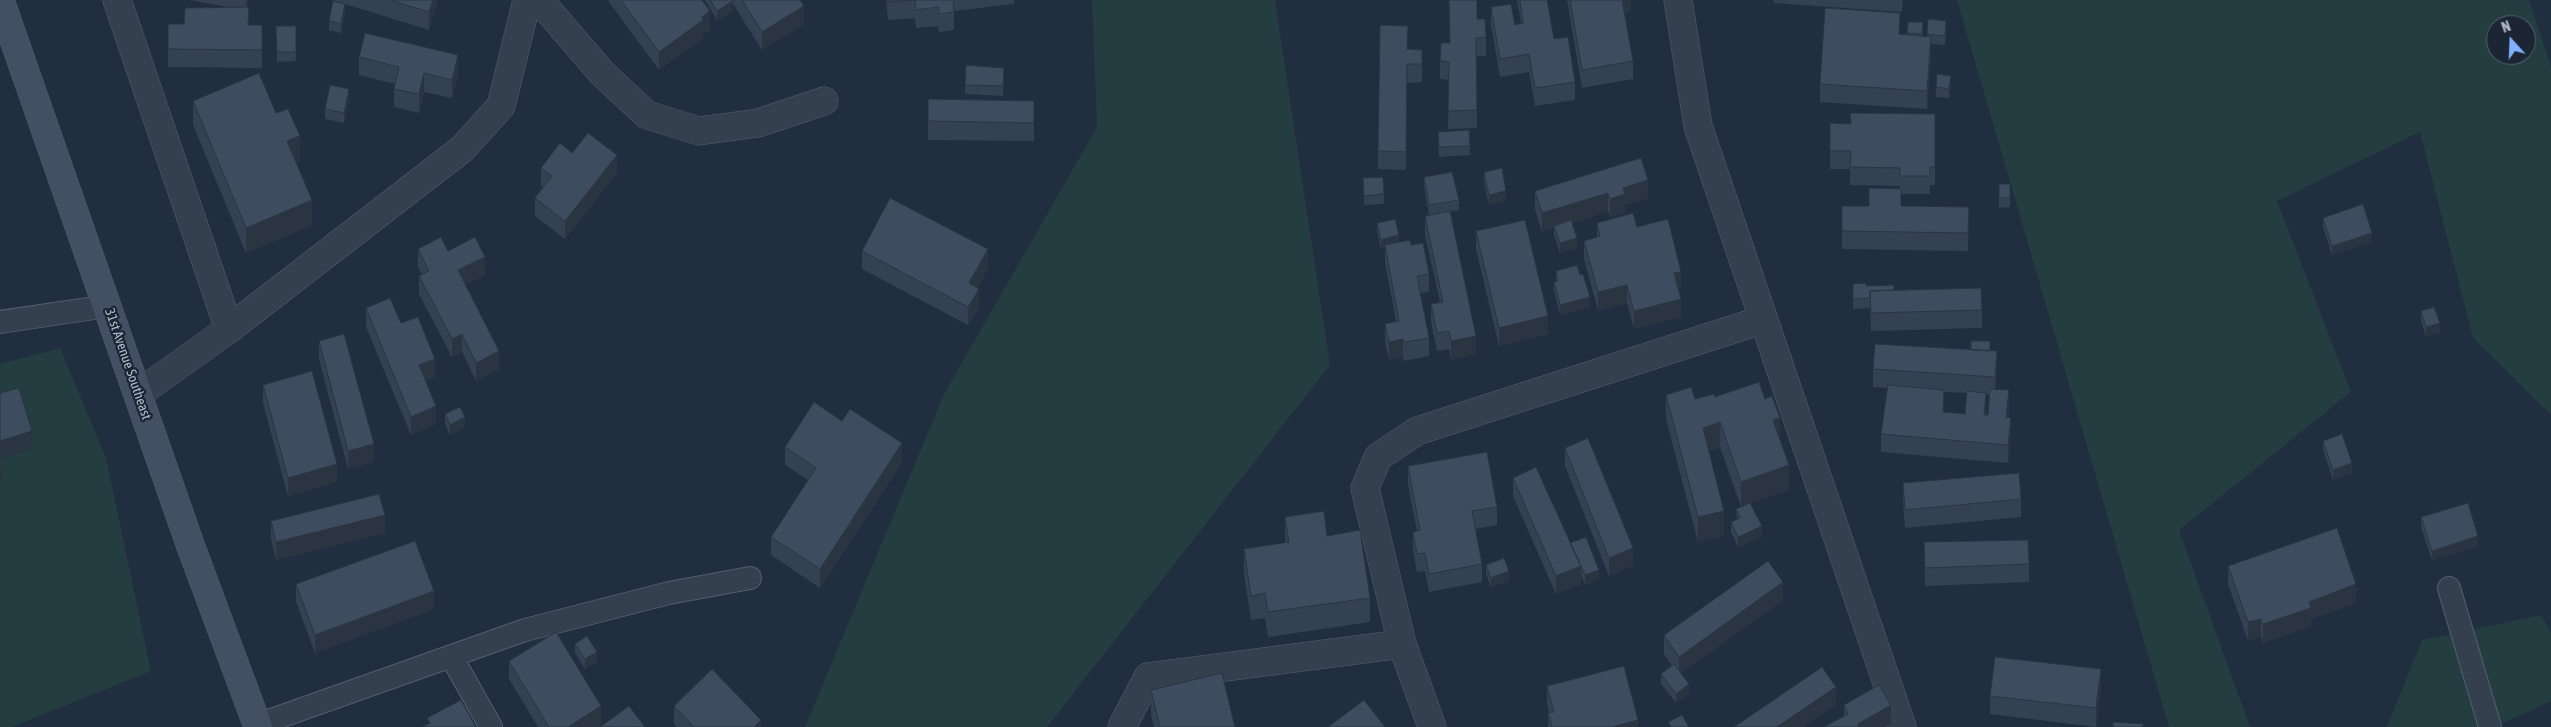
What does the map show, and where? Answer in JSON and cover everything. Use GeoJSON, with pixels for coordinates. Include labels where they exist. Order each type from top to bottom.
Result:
{"type":"FeatureCollection","features":[{"type":"Feature","properties":{"kind":"street","name":"31st Avenue Southeast"},"geometry":{"type":"LineString","coordinates":[[0,0],[191,547],[258,726]]}},
{"type":"Feature","properties":{"kind":"street"},"geometry":{"type":"LineString","coordinates":[[118,0],[229,329]]}},
{"type":"Feature","properties":{"kind":"street"},"geometry":{"type":"LineString","coordinates":[[138,394],[229,329],[462,149],[501,106],[527,0]]}},
{"type":"Feature","properties":{"kind":"street"},"geometry":{"type":"LineString","coordinates":[[539,0],[602,73],[647,116],[699,130],[758,123],[824,101]]}},
{"type":"Feature","properties":{"kind":"street"},"geometry":{"type":"LineString","coordinates":[[1678,0],[1698,126],[1762,320],[1902,727]]}},
{"type":"Feature","properties":{"kind":"street"},"geometry":{"type":"LineString","coordinates":[[1432,727],[1402,644],[1365,488],[1378,457],[1417,430],[1762,320]]}},
{"type":"Feature","properties":{"kind":"street"},"geometry":{"type":"LineString","coordinates":[[1122,727],[1148,677],[1402,644]]}},
{"type":"Feature","properties":{"kind":"lane"},"geometry":{"type":"LineString","coordinates":[[0,322],[108,306]]}},
{"type":"Feature","properties":{"kind":"lane"},"geometry":{"type":"LineString","coordinates":[[258,726],[525,630],[669,593],[750,578]]}},
{"type":"Feature","properties":{"kind":"lane"},"geometry":{"type":"LineString","coordinates":[[2449,588],[2490,727]]}},
{"type":"Feature","properties":{"kind":"lane"},"geometry":{"type":"LineString","coordinates":[[451,656],[491,727]]}},
{"type":"Feature","properties":{"kind":"green space"},"geometry":{"type":"Polygon","coordinates":[[[1092,0],[1275,0],[1330,365],[1047,727],[805,727],[944,394],[1097,127],[1092,0]]]}},
{"type":"Feature","properties":{"kind":"green space"},"geometry":{"type":"Polygon","coordinates":[[[1957,0],[2529,0],[2534,15],[2486,15],[2486,65],[2536,65],[2536,21],[2551,67],[2551,415],[2473,338],[2420,132],[2277,201],[2351,392],[2179,530],[2250,727],[2169,727],[1957,0]]]}},
{"type":"Feature","properties":{"kind":"green space"},"geometry":{"type":"Polygon","coordinates":[[[60,348],[106,458],[151,671],[12,727],[0,727],[0,364],[60,348]]]}},
{"type":"Feature","properties":{"kind":"green space"},"geometry":{"type":"Polygon","coordinates":[[[2541,615],[2551,633],[2551,701],[2495,727],[2387,727],[2422,640],[2541,615]]]}},
{"type":"Feature","properties":{"kind":"building"},"geometry":{"type":"Polygon","coordinates":[[[390,0],[433,0],[429,12],[390,0]]]}},
{"type":"Feature","properties":{"kind":"building"},"geometry":{"type":"Polygon","coordinates":[[[621,0],[702,0],[710,11],[702,17],[703,20],[659,52],[621,0]]]}},
{"type":"Feature","properties":{"kind":"building"},"geometry":{"type":"Polygon","coordinates":[[[710,0],[733,0],[733,1],[717,11],[710,0]]]}},
{"type":"Feature","properties":{"kind":"building"},"geometry":{"type":"Polygon","coordinates":[[[742,0],[800,0],[804,6],[762,32],[742,0]]]}},
{"type":"Feature","properties":{"kind":"building"},"geometry":{"type":"Polygon","coordinates":[[[888,0],[914,0],[888,2],[888,0]]]}},
{"type":"Feature","properties":{"kind":"building"},"geometry":{"type":"Polygon","coordinates":[[[915,0],[953,0],[954,12],[939,14],[938,7],[916,10],[915,0]]]}},
{"type":"Feature","properties":{"kind":"building"},"geometry":{"type":"Polygon","coordinates":[[[1449,0],[1477,0],[1477,19],[1485,19],[1486,37],[1476,38],[1477,110],[1448,111],[1449,62],[1440,61],[1441,43],[1450,43],[1449,0]]]}},
{"type":"Feature","properties":{"kind":"building"},"geometry":{"type":"Polygon","coordinates":[[[1520,0],[1547,0],[1554,39],[1568,37],[1575,82],[1535,88],[1529,54],[1500,59],[1491,7],[1511,4],[1515,25],[1523,23],[1520,0]]]}},
{"type":"Feature","properties":{"kind":"building"},"geometry":{"type":"Polygon","coordinates":[[[1570,0],[1622,0],[1633,61],[1582,70],[1570,0]]]}},
{"type":"Feature","properties":{"kind":"building"},"geometry":{"type":"Polygon","coordinates":[[[333,1],[345,4],[341,24],[329,21],[333,1]]]}},
{"type":"Feature","properties":{"kind":"building"},"geometry":{"type":"Polygon","coordinates":[[[249,7],[248,25],[262,25],[262,50],[168,49],[168,24],[184,24],[185,8],[249,7]]]}},
{"type":"Feature","properties":{"kind":"building"},"geometry":{"type":"Polygon","coordinates":[[[1825,8],[1900,13],[1899,34],[1931,37],[1927,91],[1820,84],[1825,8]]]}},
{"type":"Feature","properties":{"kind":"building"},"geometry":{"type":"Polygon","coordinates":[[[1928,19],[1946,21],[1945,36],[1927,34],[1928,19]]]}},
{"type":"Feature","properties":{"kind":"building"},"geometry":{"type":"Polygon","coordinates":[[[1908,22],[1923,22],[1922,34],[1907,33],[1908,22]]]}},
{"type":"Feature","properties":{"kind":"building"},"geometry":{"type":"Polygon","coordinates":[[[1380,25],[1408,26],[1407,49],[1422,50],[1422,64],[1407,64],[1406,152],[1378,151],[1380,25]]]}},
{"type":"Feature","properties":{"kind":"building"},"geometry":{"type":"Polygon","coordinates":[[[276,26],[296,26],[296,52],[277,52],[276,26]]]}},
{"type":"Feature","properties":{"kind":"building"},"geometry":{"type":"Polygon","coordinates":[[[365,33],[458,55],[452,80],[424,73],[419,94],[394,89],[399,67],[359,57],[365,33]]]}},
{"type":"Feature","properties":{"kind":"building"},"geometry":{"type":"Polygon","coordinates":[[[966,65],[1004,68],[1003,86],[965,85],[966,65]]]}},
{"type":"Feature","properties":{"kind":"building"},"geometry":{"type":"Polygon","coordinates":[[[259,73],[276,113],[288,109],[300,136],[287,141],[312,200],[246,228],[193,101],[259,73]]]}},
{"type":"Feature","properties":{"kind":"building"},"geometry":{"type":"Polygon","coordinates":[[[1937,74],[1951,76],[1949,89],[1936,87],[1937,74]]]}},
{"type":"Feature","properties":{"kind":"building"},"geometry":{"type":"Polygon","coordinates":[[[330,85],[349,89],[344,113],[325,109],[330,85]]]}},
{"type":"Feature","properties":{"kind":"building"},"geometry":{"type":"Polygon","coordinates":[[[928,99],[1034,101],[1034,123],[928,121],[928,99]]]}},
{"type":"Feature","properties":{"kind":"building"},"geometry":{"type":"Polygon","coordinates":[[[1850,113],[1935,114],[1935,167],[1930,167],[1930,176],[1900,176],[1900,168],[1850,167],[1851,151],[1830,151],[1830,123],[1851,124],[1850,113]]]}},
{"type":"Feature","properties":{"kind":"building"},"geometry":{"type":"Polygon","coordinates":[[[1469,130],[1470,146],[1439,147],[1438,132],[1469,130]]]}},
{"type":"Feature","properties":{"kind":"building"},"geometry":{"type":"Polygon","coordinates":[[[588,133],[617,155],[565,221],[535,198],[552,176],[541,168],[560,143],[572,153],[588,133]]]}},
{"type":"Feature","properties":{"kind":"building"},"geometry":{"type":"Polygon","coordinates":[[[1641,158],[1648,180],[1623,188],[1625,194],[1610,199],[1608,193],[1542,213],[1535,191],[1641,158]]]}},
{"type":"Feature","properties":{"kind":"building"},"geometry":{"type":"Polygon","coordinates":[[[1502,168],[1506,191],[1489,195],[1484,172],[1502,168]]]}},
{"type":"Feature","properties":{"kind":"building"},"geometry":{"type":"Polygon","coordinates":[[[1452,172],[1459,200],[1429,205],[1424,177],[1452,172]]]}},
{"type":"Feature","properties":{"kind":"building"},"geometry":{"type":"Polygon","coordinates":[[[1383,177],[1384,194],[1364,196],[1363,178],[1383,177]]]}},
{"type":"Feature","properties":{"kind":"building"},"geometry":{"type":"Polygon","coordinates":[[[1999,184],[2010,184],[2010,198],[1999,198],[1999,184]]]}},
{"type":"Feature","properties":{"kind":"building"},"geometry":{"type":"Polygon","coordinates":[[[1869,188],[1901,189],[1901,206],[1969,207],[1968,233],[1842,231],[1842,206],[1869,206],[1869,188]]]}},
{"type":"Feature","properties":{"kind":"building"},"geometry":{"type":"Polygon","coordinates":[[[890,198],[988,249],[969,283],[979,289],[968,307],[862,251],[890,198]]]}},
{"type":"Feature","properties":{"kind":"building"},"geometry":{"type":"Polygon","coordinates":[[[2363,204],[2372,233],[2332,246],[2323,218],[2363,204]]]}},
{"type":"Feature","properties":{"kind":"building"},"geometry":{"type":"Polygon","coordinates":[[[1450,211],[1476,336],[1451,341],[1449,331],[1437,333],[1431,304],[1443,302],[1425,216],[1450,211]]]}},
{"type":"Feature","properties":{"kind":"building"},"geometry":{"type":"Polygon","coordinates":[[[1633,213],[1637,227],[1668,219],[1681,272],[1674,273],[1681,299],[1634,311],[1627,285],[1598,292],[1584,241],[1600,236],[1597,223],[1633,213]]]}},
{"type":"Feature","properties":{"kind":"building"},"geometry":{"type":"Polygon","coordinates":[[[1395,219],[1399,235],[1381,240],[1377,223],[1395,219]]]}},
{"type":"Feature","properties":{"kind":"building"},"geometry":{"type":"Polygon","coordinates":[[[1525,220],[1548,316],[1499,328],[1476,231],[1525,220]]]}},
{"type":"Feature","properties":{"kind":"building"},"geometry":{"type":"Polygon","coordinates":[[[1571,220],[1577,238],[1560,243],[1554,226],[1571,220]]]}},
{"type":"Feature","properties":{"kind":"building"},"geometry":{"type":"Polygon","coordinates":[[[441,237],[448,251],[475,237],[485,257],[458,270],[499,351],[476,363],[462,334],[452,339],[419,276],[429,271],[418,249],[441,237]]]}},
{"type":"Feature","properties":{"kind":"building"},"geometry":{"type":"Polygon","coordinates":[[[1410,240],[1411,245],[1423,243],[1429,274],[1417,276],[1429,338],[1404,342],[1403,339],[1389,342],[1385,324],[1399,321],[1385,245],[1410,240]]]}},
{"type":"Feature","properties":{"kind":"building"},"geometry":{"type":"Polygon","coordinates":[[[1577,265],[1580,275],[1583,274],[1590,297],[1560,305],[1554,282],[1558,281],[1556,271],[1577,265]]]}},
{"type":"Feature","properties":{"kind":"building"},"geometry":{"type":"Polygon","coordinates":[[[1866,283],[1866,286],[1894,285],[1894,290],[1870,291],[1870,298],[1853,299],[1853,284],[1866,283]]]}},
{"type":"Feature","properties":{"kind":"building"},"geometry":{"type":"Polygon","coordinates":[[[1981,288],[1982,310],[1871,313],[1870,291],[1981,288]]]}},
{"type":"Feature","properties":{"kind":"building"},"geometry":{"type":"Polygon","coordinates":[[[390,298],[401,323],[418,317],[435,359],[419,365],[436,406],[411,417],[366,308],[390,298]]]}},
{"type":"Feature","properties":{"kind":"building"},"geometry":{"type":"Polygon","coordinates":[[[2434,307],[2440,323],[2426,327],[2421,311],[2434,307]]]}},
{"type":"Feature","properties":{"kind":"building"},"geometry":{"type":"Polygon","coordinates":[[[344,334],[374,444],[348,451],[319,341],[344,334]]]}},
{"type":"Feature","properties":{"kind":"building"},"geometry":{"type":"Polygon","coordinates":[[[1971,341],[1990,341],[1990,351],[1971,350],[1971,341]]]}},
{"type":"Feature","properties":{"kind":"building"},"geometry":{"type":"Polygon","coordinates":[[[1875,344],[1997,351],[1995,377],[1873,369],[1875,344]]]}},
{"type":"Feature","properties":{"kind":"building"},"geometry":{"type":"Polygon","coordinates":[[[312,371],[337,464],[288,478],[263,385],[312,371]]]}},
{"type":"Feature","properties":{"kind":"building"},"geometry":{"type":"Polygon","coordinates":[[[1759,382],[1765,399],[1772,396],[1780,418],[1773,420],[1789,465],[1741,482],[1720,422],[1703,428],[1724,511],[1698,517],[1666,395],[1691,387],[1695,399],[1714,394],[1715,397],[1759,382]]]}},
{"type":"Feature","properties":{"kind":"building"},"geometry":{"type":"Polygon","coordinates":[[[1888,385],[1944,390],[1943,412],[1965,414],[1967,391],[1986,393],[1984,415],[1988,415],[1990,389],[2009,390],[2006,417],[2011,418],[2008,445],[1881,434],[1888,385]]]}},
{"type":"Feature","properties":{"kind":"building"},"geometry":{"type":"Polygon","coordinates":[[[19,388],[32,431],[0,441],[0,393],[19,388]]]}},
{"type":"Feature","properties":{"kind":"building"},"geometry":{"type":"Polygon","coordinates":[[[814,402],[842,421],[850,409],[902,443],[820,569],[771,537],[816,468],[785,447],[814,402]]]}},
{"type":"Feature","properties":{"kind":"building"},"geometry":{"type":"Polygon","coordinates":[[[460,407],[465,417],[450,425],[445,414],[460,407]]]}},
{"type":"Feature","properties":{"kind":"building"},"geometry":{"type":"Polygon","coordinates":[[[2342,434],[2352,463],[2333,470],[2323,441],[2342,434]]]}},
{"type":"Feature","properties":{"kind":"building"},"geometry":{"type":"Polygon","coordinates":[[[1588,438],[1633,548],[1609,558],[1565,448],[1588,438]]]}},
{"type":"Feature","properties":{"kind":"building"},"geometry":{"type":"Polygon","coordinates":[[[1487,452],[1497,507],[1472,511],[1482,564],[1429,574],[1425,553],[1417,554],[1413,532],[1420,530],[1408,466],[1487,452]]]}},
{"type":"Feature","properties":{"kind":"building"},"geometry":{"type":"Polygon","coordinates":[[[1536,467],[1581,566],[1556,576],[1513,478],[1536,467]]]}},
{"type":"Feature","properties":{"kind":"building"},"geometry":{"type":"Polygon","coordinates":[[[2019,473],[2021,499],[1905,510],[1903,483],[2019,473]]]}},
{"type":"Feature","properties":{"kind":"building"},"geometry":{"type":"Polygon","coordinates":[[[379,494],[385,515],[276,542],[271,521],[379,494]]]}},
{"type":"Feature","properties":{"kind":"building"},"geometry":{"type":"Polygon","coordinates":[[[1750,503],[1762,526],[1738,537],[1731,522],[1740,518],[1736,509],[1750,503]]]}},
{"type":"Feature","properties":{"kind":"building"},"geometry":{"type":"Polygon","coordinates":[[[2468,503],[2478,536],[2432,551],[2421,517],[2468,503]]]}},
{"type":"Feature","properties":{"kind":"building"},"geometry":{"type":"Polygon","coordinates":[[[1324,511],[1327,536],[1360,530],[1370,598],[1268,612],[1265,593],[1251,596],[1244,549],[1289,542],[1285,517],[1324,511]]]}},
{"type":"Feature","properties":{"kind":"building"},"geometry":{"type":"Polygon","coordinates":[[[2337,528],[2356,584],[2309,602],[2311,608],[2263,624],[2261,619],[2248,622],[2228,566],[2337,528]]]}},
{"type":"Feature","properties":{"kind":"building"},"geometry":{"type":"Polygon","coordinates":[[[1586,537],[1599,570],[1585,575],[1570,543],[1586,537]]]}},
{"type":"Feature","properties":{"kind":"building"},"geometry":{"type":"Polygon","coordinates":[[[2028,540],[2029,564],[1925,568],[1924,542],[2028,540]]]}},
{"type":"Feature","properties":{"kind":"building"},"geometry":{"type":"Polygon","coordinates":[[[415,541],[434,591],[315,635],[296,584],[415,541]]]}},
{"type":"Feature","properties":{"kind":"building"},"geometry":{"type":"Polygon","coordinates":[[[1504,558],[1509,571],[1491,578],[1486,565],[1504,558]]]}},
{"type":"Feature","properties":{"kind":"building"},"geometry":{"type":"Polygon","coordinates":[[[1768,561],[1783,582],[1679,657],[1664,635],[1768,561]]]}},
{"type":"Feature","properties":{"kind":"building"},"geometry":{"type":"Polygon","coordinates":[[[556,632],[601,706],[568,727],[549,727],[509,661],[556,632]]]}},
{"type":"Feature","properties":{"kind":"building"},"geometry":{"type":"Polygon","coordinates":[[[587,636],[597,652],[585,659],[575,644],[587,636]]]}},
{"type":"Feature","properties":{"kind":"building"},"geometry":{"type":"Polygon","coordinates":[[[1995,657],[2101,669],[2096,708],[1990,696],[1995,657]]]}},
{"type":"Feature","properties":{"kind":"building"},"geometry":{"type":"Polygon","coordinates":[[[1674,664],[1689,684],[1676,694],[1661,674],[1674,664]]]}},
{"type":"Feature","properties":{"kind":"building"},"geometry":{"type":"Polygon","coordinates":[[[1624,666],[1638,720],[1612,727],[1552,727],[1548,713],[1554,712],[1547,686],[1624,666]]]}},
{"type":"Feature","properties":{"kind":"building"},"geometry":{"type":"Polygon","coordinates":[[[1822,667],[1836,687],[1777,727],[1734,727],[1822,667]]]}},
{"type":"Feature","properties":{"kind":"building"},"geometry":{"type":"Polygon","coordinates":[[[712,669],[761,720],[754,727],[694,727],[674,706],[712,669]]]}},
{"type":"Feature","properties":{"kind":"building"},"geometry":{"type":"Polygon","coordinates":[[[1222,673],[1235,727],[1160,727],[1151,690],[1222,673]]]}},
{"type":"Feature","properties":{"kind":"building"},"geometry":{"type":"Polygon","coordinates":[[[1879,685],[1891,705],[1858,724],[1859,727],[1824,727],[1848,714],[1844,705],[1879,685]]]}},
{"type":"Feature","properties":{"kind":"building"},"geometry":{"type":"Polygon","coordinates":[[[461,700],[476,727],[422,727],[430,723],[427,718],[461,700]]]}},
{"type":"Feature","properties":{"kind":"building"},"geometry":{"type":"Polygon","coordinates":[[[1364,700],[1385,727],[1328,727],[1364,700]]]}},
{"type":"Feature","properties":{"kind":"building"},"geometry":{"type":"Polygon","coordinates":[[[629,706],[645,727],[600,727],[629,706]]]}},
{"type":"Feature","properties":{"kind":"building"},"geometry":{"type":"Polygon","coordinates":[[[1682,715],[1689,727],[1671,727],[1668,722],[1682,715]]]}},
{"type":"Feature","properties":{"kind":"building"},"geometry":{"type":"Polygon","coordinates":[[[2113,722],[2143,724],[2143,727],[2113,727],[2113,722]]]}}]}
